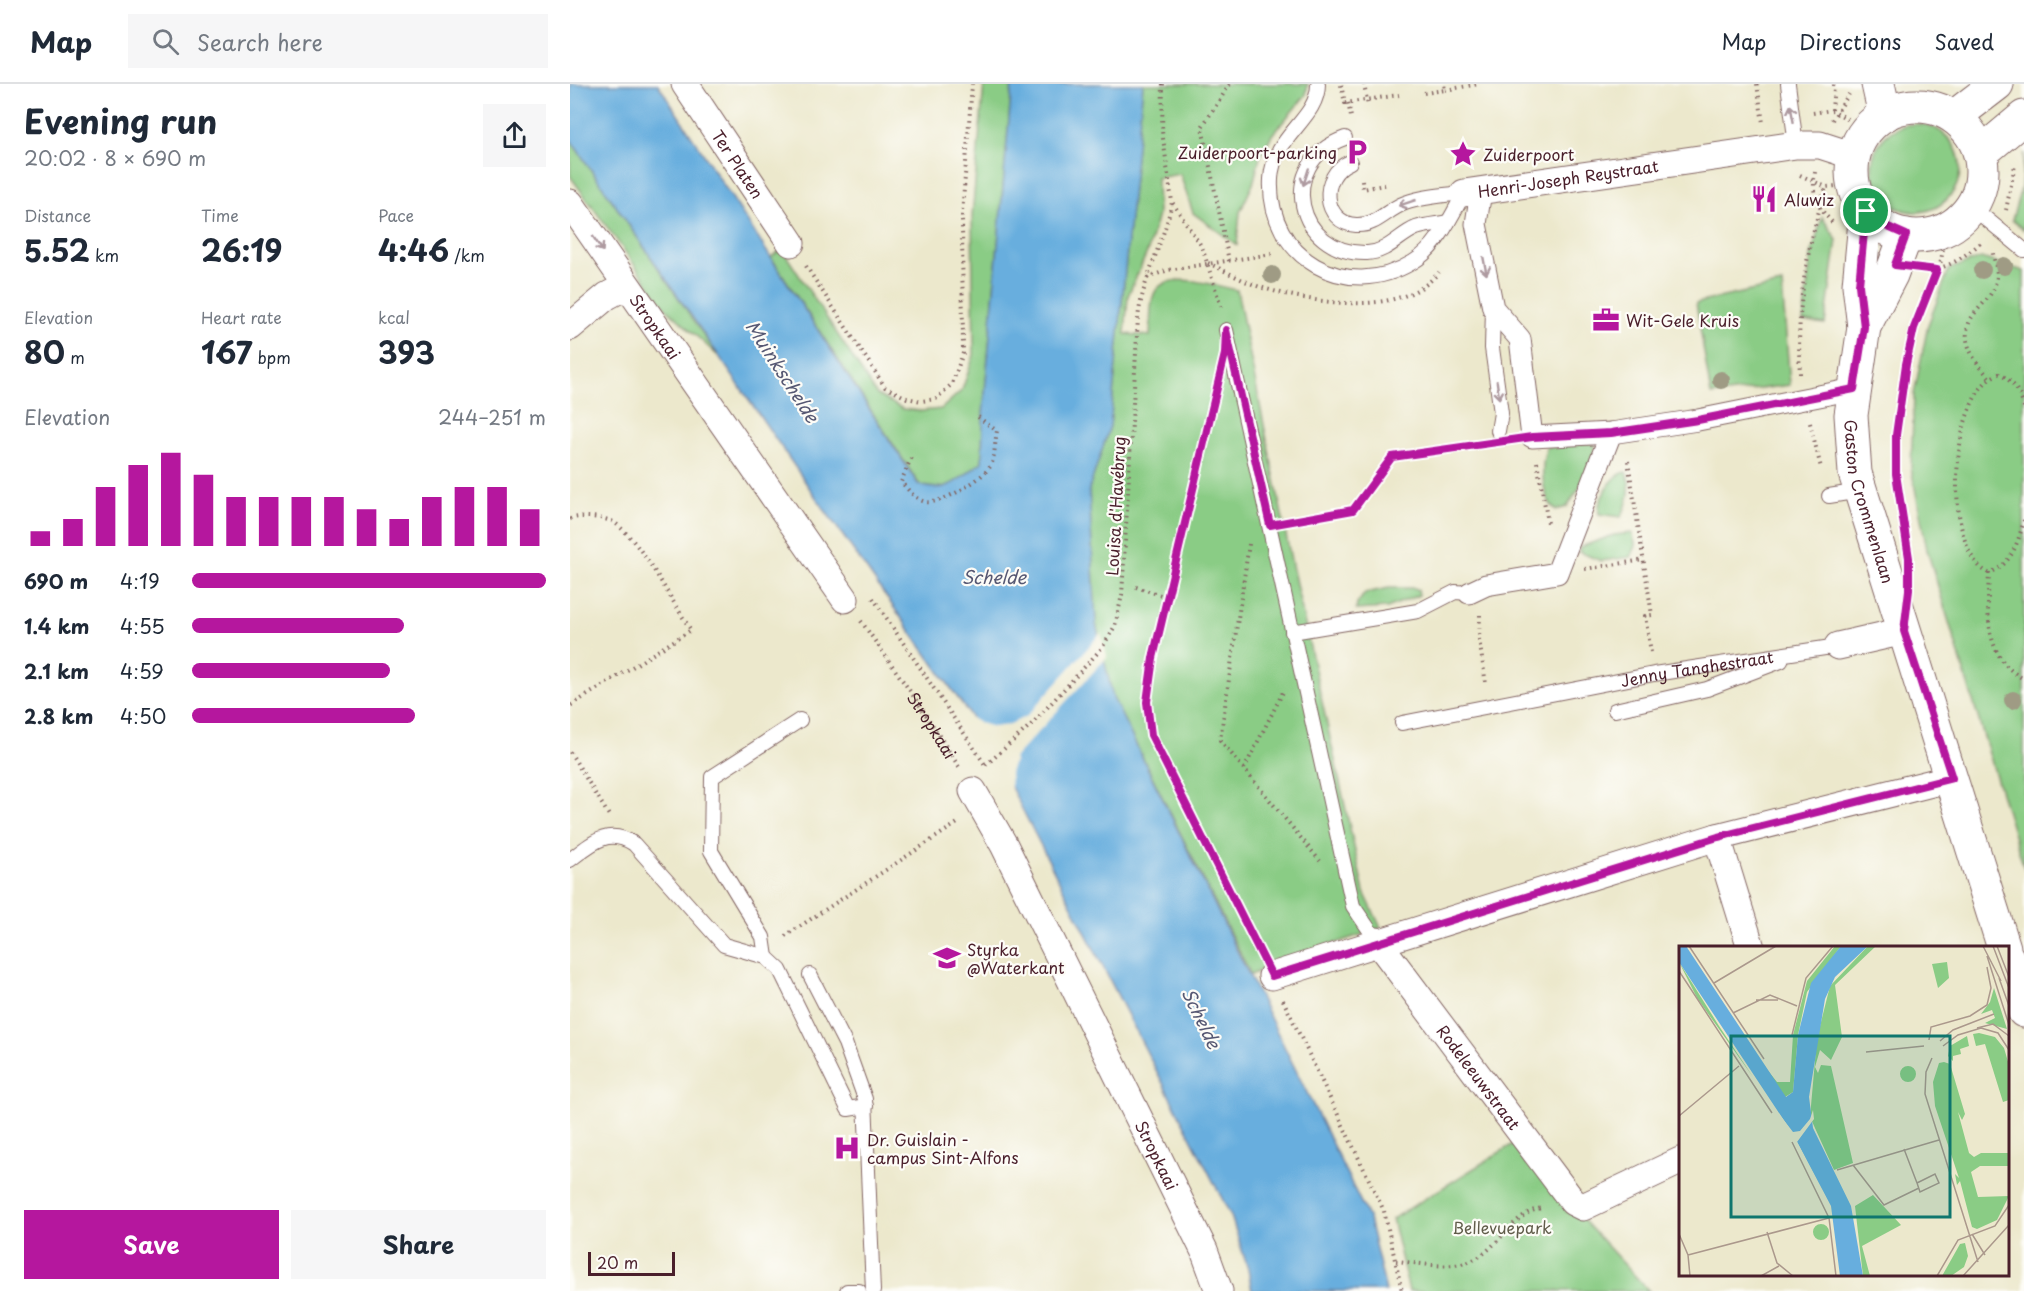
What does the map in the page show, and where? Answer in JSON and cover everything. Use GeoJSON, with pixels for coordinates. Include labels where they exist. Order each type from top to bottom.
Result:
{"type":"FeatureCollection","features":[{"type":"Feature","properties":{"kind":"street","name":"Ter Platen"},"geometry":{"type":"LineString","coordinates":[[685,84],[791,243]]}},
{"type":"Feature","properties":{"kind":"street"},"geometry":{"type":"LineString","coordinates":[[1954,117],[1997,84]]}},
{"type":"Feature","properties":{"kind":"street"},"geometry":{"type":"LineString","coordinates":[[1920,106],[1938,109],[1954,117],[1975,140],[1980,154],[1983,172],[1980,191],[1966,223],[1926,236],[1901,250],[1884,226],[1861,152],[1902,108],[1920,106]]}},
{"type":"Feature","properties":{"kind":"street"},"geometry":{"type":"LineString","coordinates":[[1980,154],[2015,123]]}},
{"type":"Feature","properties":{"kind":"street","name":"Henri-Joseph Reystraat"},"geometry":{"type":"LineString","coordinates":[[1472,192],[1796,145],[1820,145],[1861,152]]}},
{"type":"Feature","properties":{"kind":"street","name":"Gaston Crommenlaan"},"geometry":{"type":"LineString","coordinates":[[1861,152],[1863,252],[1859,285],[1864,327],[1854,389],[1851,441],[1844,494],[1904,631],[2003,946]]}},
{"type":"Feature","properties":{"kind":"street"},"geometry":{"type":"LineString","coordinates":[[1472,192],[1493,308],[1520,339],[1532,437],[1617,432],[1741,420],[1804,399],[1854,389]]}},
{"type":"Feature","properties":{"kind":"street","name":"Stropkaai"},"geometry":{"type":"LineString","coordinates":[[570,203],[845,599]]}},
{"type":"Feature","properties":{"kind":"street","name":"Gaston Crommenlaan"},"geometry":{"type":"LineString","coordinates":[[1864,327],[1901,250]]}},
{"type":"Feature","properties":{"kind":"street"},"geometry":{"type":"LineString","coordinates":[[570,327],[608,296],[626,286]]}},
{"type":"Feature","properties":{"kind":"street"},"geometry":{"type":"LineString","coordinates":[[1469,593],[1486,585],[1557,573],[1617,432]]}},
{"type":"Feature","properties":{"kind":"street","name":"Jenny Tanghestraat"},"geometry":{"type":"LineString","coordinates":[[1838,646],[1904,631]]}},
{"type":"Feature","properties":{"kind":"street"},"geometry":{"type":"LineString","coordinates":[[1272,976],[1377,941],[1718,837],[1952,778]]}},
{"type":"Feature","properties":{"kind":"street","name":"Stropkaai"},"geometry":{"type":"LineString","coordinates":[[978,799],[1204,1250],[1219,1291]]}},
{"type":"Feature","properties":{"kind":"street"},"geometry":{"type":"LineString","coordinates":[[1718,837],[1749,946]]}},
{"type":"Feature","properties":{"kind":"street","name":"Rodeleeuwstraat"},"geometry":{"type":"LineString","coordinates":[[1377,941],[1578,1204]]}},
{"type":"Feature","properties":{"kind":"street"},"geometry":{"type":"LineString","coordinates":[[2009,965],[2024,1011]]}},
{"type":"Feature","properties":{"kind":"street"},"geometry":{"type":"LineString","coordinates":[[1578,1204],[1679,1161]]}},
{"type":"Feature","properties":{"kind":"lane","name":"Henri-Joseph Reystraat"},"geometry":{"type":"LineString","coordinates":[[1318,84],[1316,103],[1290,133],[1276,155],[1270,178],[1273,206],[1283,232],[1315,267],[1338,277],[1362,279],[1389,274],[1415,261],[1434,243],[1472,192]]}},
{"type":"Feature","properties":{"kind":"lane"},"geometry":{"type":"LineString","coordinates":[[1788,84],[1796,145]]}},
{"type":"Feature","properties":{"kind":"lane"},"geometry":{"type":"LineString","coordinates":[[1345,138],[1326,145],[1312,161],[1303,180],[1302,199],[1306,217],[1317,234],[1331,244],[1368,253],[1385,249],[1415,229],[1448,222]]}},
{"type":"Feature","properties":{"kind":"lane"},"geometry":{"type":"LineString","coordinates":[[1350,162],[1339,167],[1332,174],[1328,188],[1330,203],[1338,217],[1353,225],[1372,224],[1408,202],[1472,192]]}},
{"type":"Feature","properties":{"kind":"lane"},"geometry":{"type":"LineString","coordinates":[[1966,223],[1998,228],[2024,250]]}},
{"type":"Feature","properties":{"kind":"lane"},"geometry":{"type":"LineString","coordinates":[[1493,308],[1492,348],[1501,413],[1498,431]]}},
{"type":"Feature","properties":{"kind":"lane"},"geometry":{"type":"LineString","coordinates":[[1226,330],[1351,899],[1353,906],[1377,941]]}},
{"type":"Feature","properties":{"kind":"lane"},"geometry":{"type":"LineString","coordinates":[[1292,632],[1418,611],[1455,592],[1469,593]]}},
{"type":"Feature","properties":{"kind":"lane","name":"Jenny Tanghestraat"},"geometry":{"type":"LineString","coordinates":[[1402,723],[1654,674],[1838,646]]}},
{"type":"Feature","properties":{"kind":"lane"},"geometry":{"type":"LineString","coordinates":[[1615,710],[1707,689],[1808,651]]}},
{"type":"Feature","properties":{"kind":"lane"},"geometry":{"type":"LineString","coordinates":[[800,720],[712,777],[711,851],[763,937],[766,953],[780,970],[848,1109],[866,1106]]}},
{"type":"Feature","properties":{"kind":"lane"},"geometry":{"type":"LineString","coordinates":[[570,860],[588,845],[606,837],[621,836],[634,844],[724,945],[766,953]]}},
{"type":"Feature","properties":{"kind":"lane"},"geometry":{"type":"LineString","coordinates":[[810,975],[845,1043],[866,1106],[873,1291]]}},
{"type":"Feature","properties":{"kind":"lane"},"geometry":{"type":"LineString","coordinates":[[848,1291],[859,1291]]}},
{"type":"Feature","properties":{"kind":"path"},"geometry":{"type":"LineString","coordinates":[[791,243],[885,387],[907,398],[921,401],[936,399],[952,384],[963,353],[962,215],[972,84]]}},
{"type":"Feature","properties":{"kind":"path"},"geometry":{"type":"LineString","coordinates":[[1163,84],[1160,104],[1162,131],[1172,202],[1202,247],[1221,301],[1226,330]]}},
{"type":"Feature","properties":{"kind":"path"},"geometry":{"type":"LineString","coordinates":[[1229,261],[1202,127],[1230,84]]}},
{"type":"Feature","properties":{"kind":"path"},"geometry":{"type":"LineString","coordinates":[[1341,84],[1345,103],[1399,94]]}},
{"type":"Feature","properties":{"kind":"path"},"geometry":{"type":"LineString","coordinates":[[1364,84],[1368,106]]}},
{"type":"Feature","properties":{"kind":"path"},"geometry":{"type":"LineString","coordinates":[[1444,84],[1445,90]]}},
{"type":"Feature","properties":{"kind":"path"},"geometry":{"type":"LineString","coordinates":[[1424,93],[1479,84]]}},
{"type":"Feature","properties":{"kind":"path"},"geometry":{"type":"LineString","coordinates":[[1757,84],[1763,122]]}},
{"type":"Feature","properties":{"kind":"path"},"geometry":{"type":"LineString","coordinates":[[1834,84],[1832,110],[1861,152]]}},
{"type":"Feature","properties":{"kind":"path"},"geometry":{"type":"LineString","coordinates":[[1966,223],[1998,228],[2010,203],[2015,173],[2015,123]]}},
{"type":"Feature","properties":{"kind":"path"},"geometry":{"type":"LineString","coordinates":[[1791,175],[1801,176],[1861,152]]}},
{"type":"Feature","properties":{"kind":"path"},"geometry":{"type":"LineString","coordinates":[[1844,494],[1804,399],[1800,375],[1798,319],[1807,252],[1819,210],[1861,152]]}},
{"type":"Feature","properties":{"kind":"path","name":"Louisa d'Havébrug"},"geometry":{"type":"LineString","coordinates":[[986,765],[1033,723],[1102,648],[1115,626],[1122,595],[1138,318],[1146,278],[1166,232],[1172,202]]}},
{"type":"Feature","properties":{"kind":"path"},"geometry":{"type":"LineString","coordinates":[[1819,210],[1863,252]]}},
{"type":"Feature","properties":{"kind":"path"},"geometry":{"type":"LineString","coordinates":[[1900,509],[1896,474],[1896,435],[1906,364],[1914,328],[1941,261],[1966,223]]}},
{"type":"Feature","properties":{"kind":"path"},"geometry":{"type":"LineString","coordinates":[[1937,270],[1968,253],[1966,223]]}},
{"type":"Feature","properties":{"kind":"path"},"geometry":{"type":"LineString","coordinates":[[1966,223],[1992,244],[1997,275],[1989,299],[1969,323],[1968,343],[1972,358],[1989,377]]}},
{"type":"Feature","properties":{"kind":"path"},"geometry":{"type":"LineString","coordinates":[[1901,250],[1937,270]]}},
{"type":"Feature","properties":{"kind":"path"},"geometry":{"type":"LineString","coordinates":[[1146,278],[1168,270],[1207,263],[1299,252]]}},
{"type":"Feature","properties":{"kind":"path"},"geometry":{"type":"LineString","coordinates":[[2024,407],[2018,390],[2009,378],[1999,374],[1989,377],[1979,388],[1970,407],[1959,457],[1958,486],[1963,537],[1970,556],[1979,568],[1989,573],[2000,569],[2010,558],[2024,520]]}},
{"type":"Feature","properties":{"kind":"path"},"geometry":{"type":"LineString","coordinates":[[1217,389],[1153,658],[1147,702],[1151,735],[1272,976],[1384,1212],[1402,1291]]}},
{"type":"Feature","properties":{"kind":"path"},"geometry":{"type":"LineString","coordinates":[[911,458],[901,482],[915,497],[926,502],[940,501],[979,478],[992,465],[997,431],[978,417]]}},
{"type":"Feature","properties":{"kind":"path"},"geometry":{"type":"LineString","coordinates":[[1617,432],[1644,560],[1652,615],[1645,616],[1654,674]]}},
{"type":"Feature","properties":{"kind":"path"},"geometry":{"type":"LineString","coordinates":[[1532,437],[1549,528]]}},
{"type":"Feature","properties":{"kind":"path"},"geometry":{"type":"LineString","coordinates":[[1270,525],[1353,510],[1392,457],[1485,444]]}},
{"type":"Feature","properties":{"kind":"path"},"geometry":{"type":"LineString","coordinates":[[570,519],[578,516],[613,522],[632,540],[691,630],[570,706]]}},
{"type":"Feature","properties":{"kind":"path"},"geometry":{"type":"LineString","coordinates":[[1250,539],[1220,740],[1351,899]]}},
{"type":"Feature","properties":{"kind":"path"},"geometry":{"type":"LineString","coordinates":[[1557,573],[1644,560]]}},
{"type":"Feature","properties":{"kind":"path"},"geometry":{"type":"LineString","coordinates":[[1989,573],[1989,618],[1993,648],[2009,671],[2024,679]]}},
{"type":"Feature","properties":{"kind":"path"},"geometry":{"type":"LineString","coordinates":[[1136,587],[1167,597]]}},
{"type":"Feature","properties":{"kind":"path"},"geometry":{"type":"LineString","coordinates":[[1469,593],[1478,605],[1481,619],[1479,639],[1489,705]]}},
{"type":"Feature","properties":{"kind":"path","name":"Stropkaai"},"geometry":{"type":"LineString","coordinates":[[845,599],[919,704],[978,799]]}},
{"type":"Feature","properties":{"kind":"path"},"geometry":{"type":"LineString","coordinates":[[1244,769],[1299,662]]}},
{"type":"Feature","properties":{"kind":"path"},"geometry":{"type":"LineString","coordinates":[[570,752],[621,836]]}},
{"type":"Feature","properties":{"kind":"path"},"geometry":{"type":"LineString","coordinates":[[766,953],[978,799]]}},
{"type":"Feature","properties":{"kind":"path"},"geometry":{"type":"LineString","coordinates":[[1396,1261],[1453,1265],[1471,1261],[1491,1249],[1518,1220],[1537,1209],[1578,1204]]}},
{"type":"Feature","properties":{"kind":"green space"},"geometry":{"type":"Polygon","coordinates":[[[984,84],[1012,84],[983,415],[982,462],[952,484],[945,487],[929,487],[919,484],[771,257],[782,249],[877,395],[903,409],[921,411],[941,409],[962,390],[974,355],[972,216],[984,84]]]}},
{"type":"Feature","properties":{"kind":"green space"},"geometry":{"type":"Polygon","coordinates":[[[1143,84],[1308,84],[1306,95],[1272,135],[1260,157],[1253,184],[1240,212],[1237,245],[1193,213],[1180,174],[1157,178],[1158,215],[1148,250],[1128,296],[1125,334],[1150,336],[1152,298],[1160,286],[1169,282],[1192,281],[1237,290],[1293,570],[1364,892],[1381,928],[1279,962],[1251,975],[1113,698],[1096,624],[1089,489],[1110,426],[1143,84]]]}},
{"type":"Feature","properties":{"kind":"green space"},"geometry":{"type":"Polygon","coordinates":[[[1916,124],[1933,128],[1947,137],[1956,151],[1960,168],[1956,185],[1947,199],[1933,208],[1916,212],[1899,208],[1885,199],[1876,185],[1872,168],[1876,151],[1885,137],[1899,128],[1916,124]]]}},
{"type":"Feature","properties":{"kind":"green space"},"geometry":{"type":"Polygon","coordinates":[[[570,139],[718,356],[665,307],[570,176],[570,139]]]}},
{"type":"Feature","properties":{"kind":"green space"},"geometry":{"type":"Polygon","coordinates":[[[2024,153],[2024,230],[2012,220],[2021,188],[2024,153]]]}},
{"type":"Feature","properties":{"kind":"green space"},"geometry":{"type":"Polygon","coordinates":[[[1822,217],[1837,240],[1825,324],[1803,321],[1811,256],[1822,217]]]}},
{"type":"Feature","properties":{"kind":"green space"},"geometry":{"type":"Polygon","coordinates":[[[1981,258],[2024,271],[2024,868],[1927,550],[1911,468],[1914,394],[1928,325],[1949,269],[1981,258]]]}},
{"type":"Feature","properties":{"kind":"green space"},"geometry":{"type":"Polygon","coordinates":[[[1782,284],[1790,385],[1711,395],[1696,303],[1782,284]]]}},
{"type":"Feature","properties":{"kind":"green space"},"geometry":{"type":"Polygon","coordinates":[[[1589,443],[1595,445],[1595,449],[1587,476],[1567,507],[1556,510],[1547,497],[1543,480],[1543,462],[1547,447],[1589,443]]]}},
{"type":"Feature","properties":{"kind":"green space"},"geometry":{"type":"Polygon","coordinates":[[[1626,472],[1629,495],[1621,517],[1599,514],[1600,502],[1606,489],[1616,478],[1626,472]]]}},
{"type":"Feature","properties":{"kind":"green space"},"geometry":{"type":"Polygon","coordinates":[[[1632,533],[1636,546],[1631,557],[1601,561],[1579,552],[1580,547],[1614,535],[1632,533]]]}},
{"type":"Feature","properties":{"kind":"green space"},"geometry":{"type":"Polygon","coordinates":[[[1389,588],[1415,588],[1419,595],[1387,608],[1356,610],[1357,604],[1365,593],[1389,588]]]}},
{"type":"Feature","properties":{"kind":"green space","name":"Bellevuepark"},"geometry":{"type":"Polygon","coordinates":[[[1513,1144],[1649,1291],[1409,1291],[1392,1219],[1513,1144]]]}},
{"type":"Feature","properties":{"kind":"water","name":"Schelde"},"geometry":{"type":"Polygon","coordinates":[[[570,84],[658,84],[918,484],[937,488],[952,484],[982,462],[983,415],[1012,84],[1143,84],[1110,426],[1089,489],[1096,624],[1113,698],[1369,1219],[1386,1291],[1252,1291],[1248,1269],[1231,1216],[984,735],[817,499],[570,139],[570,84]]]}},
{"type":"Feature","properties":{"kind":"pier"},"geometry":{"type":"Polygon","coordinates":[[[732,381],[741,392],[924,655],[814,500],[732,381]]]}},
{"type":"Feature","properties":{"kind":"pier"},"geometry":{"type":"Polygon","coordinates":[[[1101,633],[1107,657],[1015,757],[1010,773],[1011,789],[1217,1196],[981,737],[965,714],[980,723],[994,727],[1008,725],[1027,716],[1101,633]]]}},
{"type":"Feature","properties":{"kind":"place","name":"Zuiderpoort-parking"},"geometry":{"type":"Point","coordinates":[1357,152]}},
{"type":"Feature","properties":{"kind":"place","name":"Zuiderpoort"},"geometry":{"type":"Point","coordinates":[1463,154]}},
{"type":"Feature","properties":{"kind":"place","name":"Aluwiz"},"geometry":{"type":"Point","coordinates":[1764,199]}},
{"type":"Feature","properties":{"kind":"place","name":"Wit-Gele Kruis"},"geometry":{"type":"Point","coordinates":[1606,320]}},
{"type":"Feature","properties":{"kind":"place","name":"Styrka @Waterkant"},"geometry":{"type":"Point","coordinates":[947,958]}},
{"type":"Feature","properties":{"kind":"place","name":"Dr. Guislain - campus Sint-Alfons"},"geometry":{"type":"Point","coordinates":[847,1148]}},
{"type":"Feature","properties":{"kind":"route"},"geometry":{"type":"LineString","coordinates":[[1866,211],[1891,231],[1906,235],[1895,265],[1937,270],[1914,328],[1906,364],[1896,435],[1896,474],[1909,558],[1909,590],[1904,631],[1952,778],[1718,837],[1377,941],[1272,976],[1151,735],[1147,702],[1153,658],[1225,354],[1226,330],[1270,525],[1353,510],[1392,457],[1532,437],[1611,433],[1698,420],[1854,389],[1864,327],[1859,285],[1866,211]]}},
{"type":"Feature","properties":{"kind":"water label","name":"Muinkschelde"},"geometry":{"type":"Point","coordinates":[783,371]}}]}
